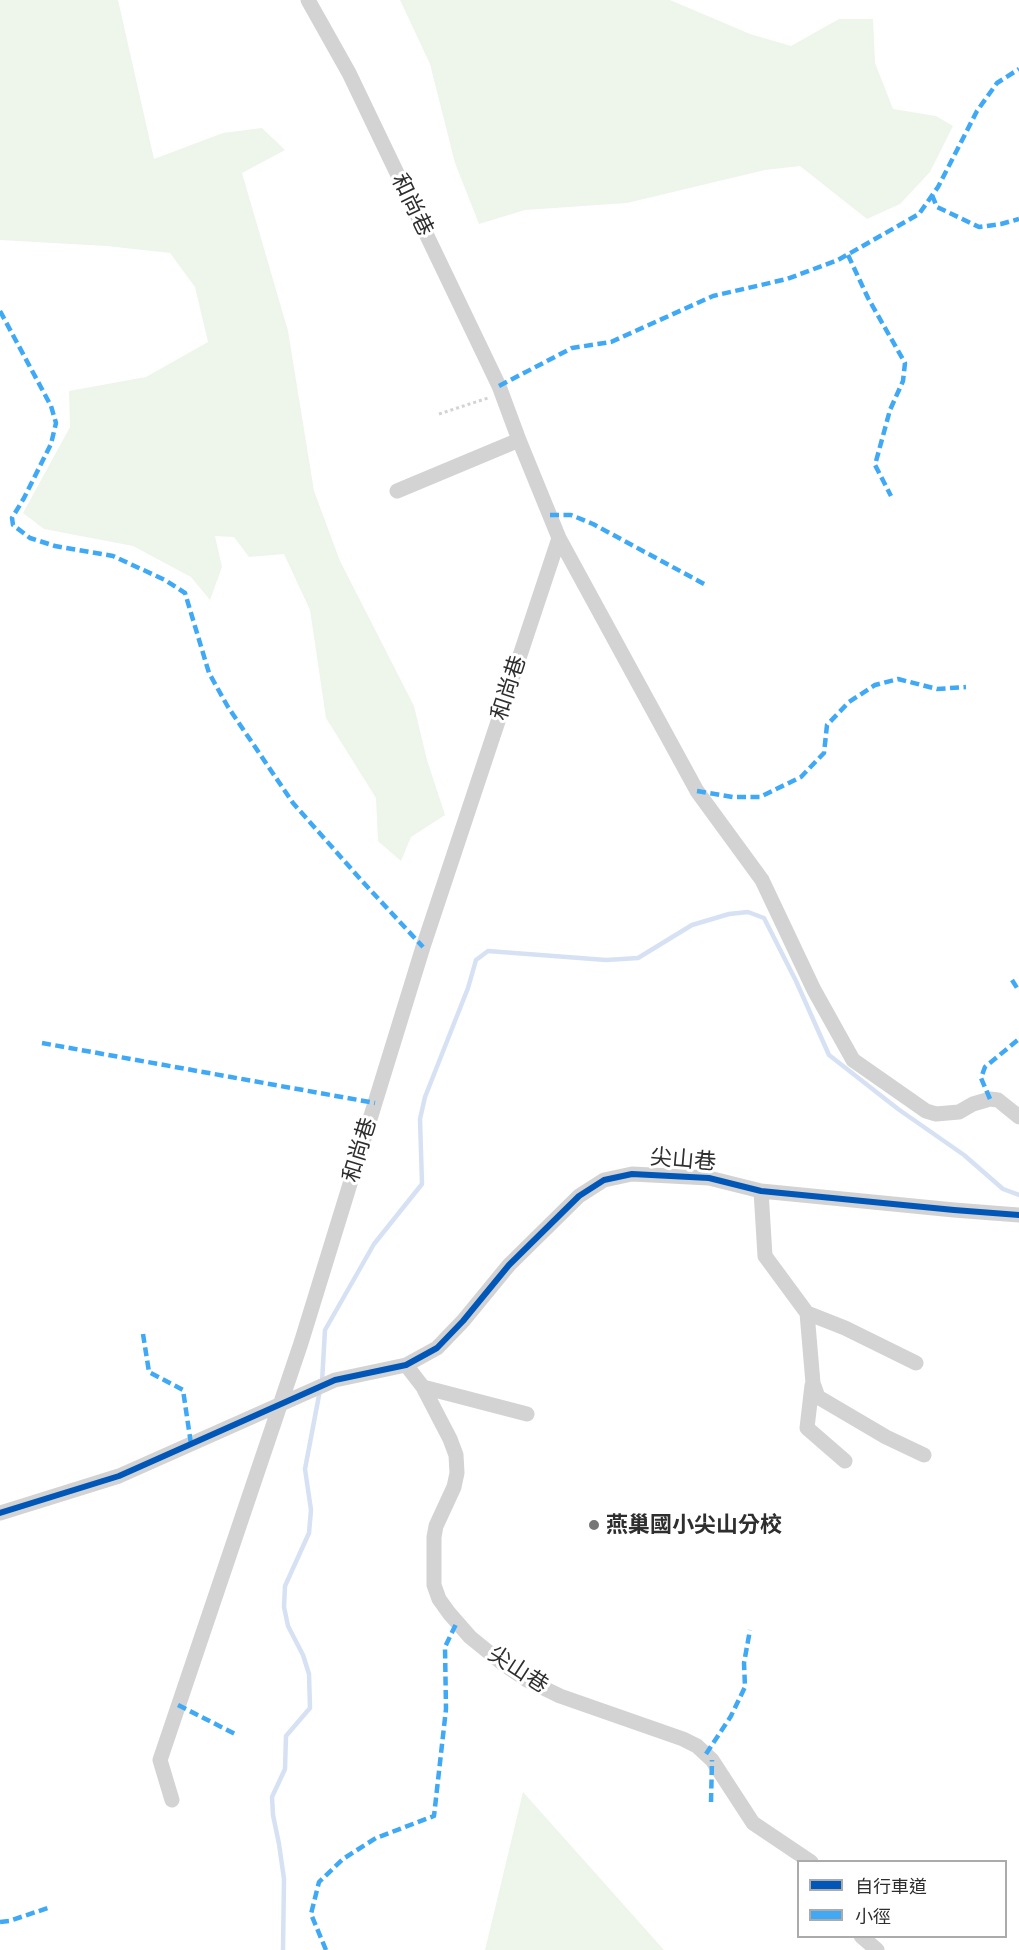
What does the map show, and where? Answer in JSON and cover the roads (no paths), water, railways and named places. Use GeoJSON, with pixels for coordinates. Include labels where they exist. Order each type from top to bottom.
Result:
{"type":"FeatureCollection","features":[{"type":"Feature","properties":{"kind":"street","name":"和尚巷"},"geometry":{"type":"LineString","coordinates":[[172,1800],[160,1760],[304,1332],[423,947],[559,538],[502,394],[349,72],[308,0]]}},
{"type":"Feature","properties":{"kind":"street"},"geometry":{"type":"LineString","coordinates":[[397,491],[519,440]]}},
{"type":"Feature","properties":{"kind":"street"},"geometry":{"type":"LineString","coordinates":[[559,538],[697,790],[762,880],[814,990],[853,1060],[926,1111],[936,1114],[959,1112],[973,1104],[990,1099],[998,1100],[1019,1117]]}},
{"type":"Feature","properties":{"kind":"street","name":"尖山巷"},"geometry":{"type":"LineString","coordinates":[[0,1513],[119,1476],[332,1381],[406,1365],[437,1347],[463,1321],[509,1265],[579,1196],[604,1180],[633,1174],[709,1178],[760,1191],[1019,1215]]}},
{"type":"Feature","properties":{"kind":"street"},"geometry":{"type":"LineString","coordinates":[[760,1191],[765,1256],[807,1313],[813,1383],[807,1428],[845,1461]]}},
{"type":"Feature","properties":{"kind":"street"},"geometry":{"type":"LineString","coordinates":[[807,1313],[845,1328],[916,1363]]}},
{"type":"Feature","properties":{"kind":"street","name":"尖山巷"},"geometry":{"type":"LineString","coordinates":[[406,1365],[423,1387],[456,1455],[457,1473],[454,1487],[436,1526],[434,1537],[435,1586],[439,1599],[449,1613],[470,1637],[527,1680],[560,1696],[697,1746],[712,1760],[753,1823],[808,1860]]}},
{"type":"Feature","properties":{"kind":"street"},"geometry":{"type":"LineString","coordinates":[[813,1383],[818,1397],[886,1437],[924,1455]]}},
{"type":"Feature","properties":{"kind":"street"},"geometry":{"type":"LineString","coordinates":[[423,1387],[527,1414]]}},
{"type":"Feature","properties":{"kind":"street"},"geometry":{"type":"LineString","coordinates":[[863,1938],[878,1950]]}},
{"type":"Feature","properties":{"kind":"waterway"},"geometry":{"type":"LineString","coordinates":[[322,1382],[325,1330],[374,1244],[422,1184],[420,1119],[425,1097],[468,988],[476,960],[488,951],[606,960],[638,958],[692,925],[729,914],[748,912],[764,918],[796,981],[829,1055],[898,1109],[964,1155],[1003,1189],[1019,1195]]}},
{"type":"Feature","properties":{"kind":"waterway"},"geometry":{"type":"LineString","coordinates":[[283,1950],[284,1879],[272,1797],[285,1769],[286,1736],[310,1708],[309,1674],[303,1655],[288,1626],[284,1607],[285,1586],[309,1533],[311,1510],[305,1469],[320,1390]]}},
{"type":"Feature","properties":{"kind":"place","name":"燕巢國小尖山分校"},"geometry":{"type":"Point","coordinates":[594,1525]}}]}
